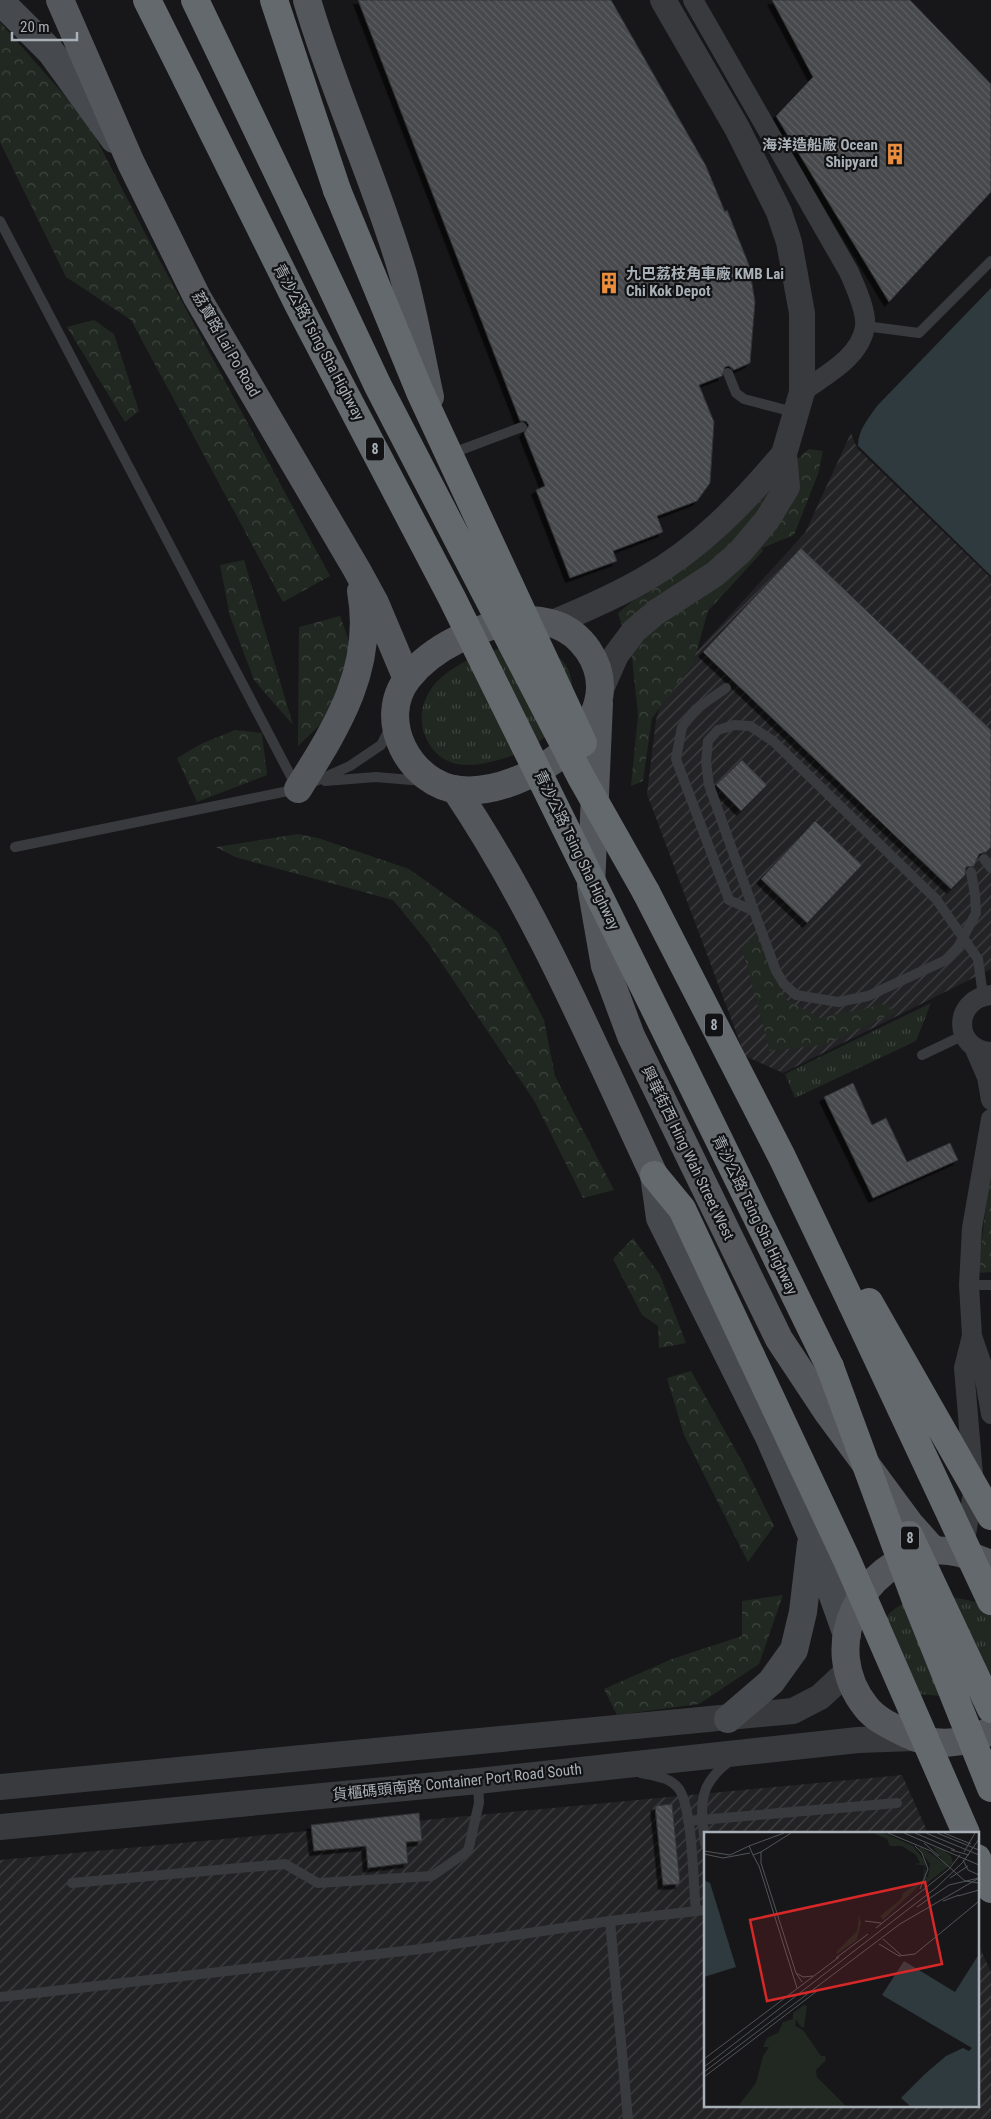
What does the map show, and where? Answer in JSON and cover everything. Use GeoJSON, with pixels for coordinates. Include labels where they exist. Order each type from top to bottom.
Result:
{"type":"FeatureCollection","features":[{"type":"Feature","properties":{"kind":"highway","name":"青沙公路 Tsing Sha Highway"},"geometry":{"type":"LineString","coordinates":[[147,0],[299,306],[452,598],[586,867],[830,1367],[991,1709]]}},
{"type":"Feature","properties":{"kind":"highway"},"geometry":{"type":"LineString","coordinates":[[195,0],[378,386],[581,777],[646,892]]}},
{"type":"Feature","properties":{"kind":"highway","name":"8"},"geometry":{"type":"LineString","coordinates":[[274,0],[320,141],[378,292],[420,392],[596,771],[646,892],[782,1157],[991,1601]]}},
{"type":"Feature","properties":{"kind":"highway"},"geometry":{"type":"LineString","coordinates":[[782,1157],[869,1302],[991,1516]]}},
{"type":"Feature","properties":{"kind":"highway"},"geometry":{"type":"LineString","coordinates":[[654,1175],[682,1210],[846,1558],[966,1832]]}},
{"type":"Feature","properties":{"kind":"highway"},"geometry":{"type":"LineString","coordinates":[[830,1367],[926,1625],[991,1788]]}},
{"type":"Feature","properties":{"kind":"highway"},"geometry":{"type":"LineString","coordinates":[[978,1860],[991,1889]]}},
{"type":"Feature","properties":{"kind":"main road","name":"荔寶路 Lai Po Road"},"geometry":{"type":"LineString","coordinates":[[60,0],[131,163],[198,297],[357,570],[374,603],[407,679]]}},
{"type":"Feature","properties":{"kind":"main road"},"geometry":{"type":"LineString","coordinates":[[307,0],[322,52],[357,139],[403,274],[443,457],[458,506],[478,545],[502,579],[548,621],[569,630],[583,643],[593,657],[600,676],[600,696],[587,725],[571,747],[550,763],[491,789],[474,791],[447,786],[420,772],[409,759],[397,734],[397,705],[407,679],[422,662],[462,637],[490,626],[516,619],[548,621]]}},
{"type":"Feature","properties":{"kind":"main road"},"geometry":{"type":"LineString","coordinates":[[0,1],[51,52],[131,163]]}},
{"type":"Feature","properties":{"kind":"main road"},"geometry":{"type":"LineString","coordinates":[[308,785],[344,712],[356,676],[364,629],[364,605],[357,570]]}},
{"type":"Feature","properties":{"kind":"main road","name":"興華街西 Hing Wah Street West"},"geometry":{"type":"LineString","coordinates":[[600,696],[591,886],[605,966],[630,1036],[779,1339],[828,1413],[910,1524],[934,1551]]}},
{"type":"Feature","properties":{"kind":"main road"},"geometry":{"type":"LineString","coordinates":[[447,786],[482,829],[506,872],[562,980],[654,1175],[660,1218],[769,1437],[812,1534],[847,1635],[848,1671],[859,1697],[867,1709],[882,1721],[915,1738],[940,1742],[965,1742],[991,1730]]}},
{"type":"Feature","properties":{"kind":"main road"},"geometry":{"type":"LineString","coordinates":[[728,1719],[771,1682],[794,1650],[803,1612],[812,1534]]}},
{"type":"Feature","properties":{"kind":"main road"},"geometry":{"type":"LineString","coordinates":[[847,1635],[856,1604],[876,1578],[902,1559],[934,1551],[962,1553],[991,1564]]}},
{"type":"Feature","properties":{"kind":"street","name":"興華街西 Hing Wah Street West"},"geometry":{"type":"LineString","coordinates":[[600,696],[616,655],[634,631],[655,613],[715,574],[740,552],[767,520],[787,487],[784,454],[799,403],[802,313],[789,242],[781,220],[737,128],[663,0]]}},
{"type":"Feature","properties":{"kind":"street"},"geometry":{"type":"LineString","coordinates":[[693,0],[849,272],[860,298],[865,326],[848,358],[799,403]]}},
{"type":"Feature","properties":{"kind":"street","name":"興華街西 Hing Wah Street West"},"geometry":{"type":"LineString","coordinates":[[548,621],[609,599],[673,561],[724,520],[754,490],[784,454]]}},
{"type":"Feature","properties":{"kind":"street"},"geometry":{"type":"LineString","coordinates":[[987,996],[967,1007],[963,1015],[976,1044],[987,1077],[991,1100]]}},
{"type":"Feature","properties":{"kind":"street"},"geometry":{"type":"LineString","coordinates":[[991,1119],[972,1228],[969,1285],[972,1336],[984,1368],[991,1414]]}},
{"type":"Feature","properties":{"kind":"street"},"geometry":{"type":"LineString","coordinates":[[962,1553],[974,1488],[964,1368],[972,1336]]}},
{"type":"Feature","properties":{"kind":"street"},"geometry":{"type":"LineString","coordinates":[[0,1787],[793,1712],[820,1697],[848,1671]]}},
{"type":"Feature","properties":{"kind":"street","name":"貨櫃碼頭南路 Container Port Road South"},"geometry":{"type":"LineString","coordinates":[[0,1827],[858,1740],[915,1738]]}},
{"type":"Feature","properties":{"kind":"street"},"geometry":{"type":"LineString","coordinates":[[965,1742],[991,1763]]}},
{"type":"Feature","properties":{"kind":"lane"},"geometry":{"type":"LineString","coordinates":[[0,221],[308,785]]}},
{"type":"Feature","properties":{"kind":"lane"},"geometry":{"type":"LineString","coordinates":[[865,326],[919,333],[991,261]]}},
{"type":"Feature","properties":{"kind":"lane"},"geometry":{"type":"LineString","coordinates":[[728,373],[736,393],[744,400],[799,403]]}},
{"type":"Feature","properties":{"kind":"lane"},"geometry":{"type":"LineString","coordinates":[[443,457],[522,427]]}},
{"type":"Feature","properties":{"kind":"lane"},"geometry":{"type":"LineString","coordinates":[[726,688],[696,709],[682,727],[676,759],[729,900],[754,911]]}},
{"type":"Feature","properties":{"kind":"lane"},"geometry":{"type":"LineString","coordinates":[[308,785],[350,766],[380,745],[396,718]]}},
{"type":"Feature","properties":{"kind":"lane"},"geometry":{"type":"LineString","coordinates":[[970,872],[976,913],[964,938],[946,960],[868,996],[838,1002],[796,995],[784,984],[776,971],[708,785],[706,762],[708,741],[718,730],[734,726],[750,726],[774,742],[936,899],[964,938],[978,959],[987,996]]}},
{"type":"Feature","properties":{"kind":"lane"},"geometry":{"type":"LineString","coordinates":[[15,847],[308,785],[376,777],[447,786]]}},
{"type":"Feature","properties":{"kind":"lane"},"geometry":{"type":"LineString","coordinates":[[984,859],[991,868]]}},
{"type":"Feature","properties":{"kind":"lane"},"geometry":{"type":"LineString","coordinates":[[922,1055],[976,1044]]}},
{"type":"Feature","properties":{"kind":"lane"},"geometry":{"type":"LineString","coordinates":[[969,1285],[991,1285]]}},
{"type":"Feature","properties":{"kind":"lane"},"geometry":{"type":"LineString","coordinates":[[704,1832],[702,1804],[707,1783],[716,1771],[741,1753]]}},
{"type":"Feature","properties":{"kind":"lane"},"geometry":{"type":"LineString","coordinates":[[0,1997],[421,1949],[610,1921],[700,1911],[686,1805],[680,1790],[672,1782],[662,1777],[612,1766]]}},
{"type":"Feature","properties":{"kind":"lane"},"geometry":{"type":"LineString","coordinates":[[72,1883],[285,1864],[318,1883],[432,1876],[468,1851],[478,1803],[478,1780]]}},
{"type":"Feature","properties":{"kind":"lane"},"geometry":{"type":"LineString","coordinates":[[688,1821],[897,1803]]}},
{"type":"Feature","properties":{"kind":"lane"},"geometry":{"type":"LineString","coordinates":[[610,1921],[628,2119]]}},
{"type":"Feature","properties":{"kind":"shaded area"},"geometry":{"type":"Polygon","coordinates":[[[991,288],[991,576],[858,446],[858,440],[867,420],[877,406],[991,288]]]}},
{"type":"Feature","properties":{"kind":"shaded area"},"geometry":{"type":"Polygon","coordinates":[[[851,433],[855,444],[991,577],[991,969],[783,1073],[745,1056],[647,794],[656,720],[668,683],[805,533],[851,433]]]}},
{"type":"Feature","properties":{"kind":"shaded area"},"geometry":{"type":"Polygon","coordinates":[[[902,1775],[928,1832],[704,1832],[704,2106],[978,2106],[978,1944],[991,1972],[991,2119],[0,2119],[0,1860],[902,1775]]]}},
{"type":"Feature","properties":{"kind":"green space"},"geometry":{"type":"Polygon","coordinates":[[[0,22],[87,121],[146,235],[330,576],[283,602],[131,320],[66,277],[0,142],[0,22]]]}},
{"type":"Feature","properties":{"kind":"green space"},"geometry":{"type":"Polygon","coordinates":[[[94,320],[114,334],[139,411],[125,422],[67,327],[94,320]]]}},
{"type":"Feature","properties":{"kind":"green space"},"geometry":{"type":"Polygon","coordinates":[[[809,449],[823,451],[818,474],[794,535],[762,548],[763,551],[708,611],[693,664],[652,718],[643,781],[631,786],[638,715],[632,658],[618,613],[809,449]]]}},
{"type":"Feature","properties":{"kind":"green space"},"geometry":{"type":"Polygon","coordinates":[[[244,560],[293,725],[254,680],[230,616],[220,565],[244,560]]]}},
{"type":"Feature","properties":{"kind":"green space"},"geometry":{"type":"Polygon","coordinates":[[[340,616],[352,649],[352,660],[324,721],[298,746],[299,627],[340,616]]]}},
{"type":"Feature","properties":{"kind":"green space"},"geometry":{"type":"Polygon","coordinates":[[[511,646],[545,651],[561,660],[567,667],[573,692],[559,720],[552,730],[538,742],[508,757],[491,762],[463,765],[438,755],[426,738],[422,718],[426,698],[432,687],[462,663],[487,652],[511,646]]]}},
{"type":"Feature","properties":{"kind":"green space"},"geometry":{"type":"Polygon","coordinates":[[[235,730],[262,733],[267,775],[197,802],[177,758],[201,744],[235,730]]]}},
{"type":"Feature","properties":{"kind":"green space"},"geometry":{"type":"Polygon","coordinates":[[[298,834],[318,838],[409,869],[498,932],[544,1020],[555,1076],[614,1190],[583,1198],[535,1102],[429,944],[393,900],[235,857],[216,847],[298,834]]]}},
{"type":"Feature","properties":{"kind":"green space"},"geometry":{"type":"Polygon","coordinates":[[[755,934],[785,999],[820,1018],[886,1004],[896,1012],[823,1045],[770,1051],[742,948],[755,934]]]}},
{"type":"Feature","properties":{"kind":"green space"},"geometry":{"type":"Polygon","coordinates":[[[931,1003],[916,1041],[795,1098],[785,1074],[931,1003]]]}},
{"type":"Feature","properties":{"kind":"green space"},"geometry":{"type":"Polygon","coordinates":[[[991,1164],[991,1272],[978,1273],[991,1164]]]}},
{"type":"Feature","properties":{"kind":"green space"},"geometry":{"type":"Polygon","coordinates":[[[633,1238],[660,1275],[686,1343],[659,1348],[658,1326],[642,1315],[613,1259],[633,1238]]]}},
{"type":"Feature","properties":{"kind":"green space"},"geometry":{"type":"Polygon","coordinates":[[[691,1371],[744,1465],[774,1526],[748,1562],[684,1435],[667,1378],[691,1371]]]}},
{"type":"Feature","properties":{"kind":"green space"},"geometry":{"type":"Polygon","coordinates":[[[783,1595],[759,1664],[699,1704],[617,1715],[604,1689],[672,1659],[742,1636],[742,1601],[783,1595]]]}},
{"type":"Feature","properties":{"kind":"green space"},"geometry":{"type":"Polygon","coordinates":[[[952,1597],[991,1605],[991,1692],[951,1697],[920,1694],[886,1617],[900,1605],[908,1602],[952,1597]]]}},
{"type":"Feature","properties":{"kind":"pier"},"geometry":{"type":"Polygon","coordinates":[[[858,446],[991,576],[991,578],[857,448],[858,446]]]}},
{"type":"Feature","properties":{"kind":"building","name":"九巴荔枝角車廠 KMB Lai Chi Kok Depot"},"geometry":{"type":"Polygon","coordinates":[[[358,0],[611,0],[706,166],[725,212],[727,210],[749,265],[755,302],[750,363],[734,370],[729,366],[725,367],[722,376],[699,385],[714,422],[710,483],[697,501],[657,516],[663,532],[613,551],[617,561],[570,578],[536,490],[545,486],[524,433],[529,425],[526,421],[520,421],[358,0]]]}},
{"type":"Feature","properties":{"kind":"building","name":"海洋造船廠 Ocean Shipyard"},"geometry":{"type":"Polygon","coordinates":[[[772,0],[910,0],[991,84],[991,192],[889,302],[776,116],[813,77],[772,0]]]}},
{"type":"Feature","properties":{"kind":"building"},"geometry":{"type":"Polygon","coordinates":[[[801,548],[991,730],[991,847],[986,852],[979,854],[974,866],[966,867],[965,875],[951,889],[703,652],[801,548]]]}},
{"type":"Feature","properties":{"kind":"building"},"geometry":{"type":"Polygon","coordinates":[[[742,760],[767,785],[741,811],[716,785],[742,760]]]}},
{"type":"Feature","properties":{"kind":"building"},"geometry":{"type":"Polygon","coordinates":[[[815,821],[862,865],[807,923],[761,879],[815,821]]]}},
{"type":"Feature","properties":{"kind":"building"},"geometry":{"type":"Polygon","coordinates":[[[853,1083],[872,1125],[886,1118],[907,1162],[950,1143],[958,1160],[873,1198],[824,1097],[853,1083]]]}},
{"type":"Feature","properties":{"kind":"building"},"geometry":{"type":"Polygon","coordinates":[[[672,1804],[680,1884],[663,1885],[655,1806],[672,1804]]]}},
{"type":"Feature","properties":{"kind":"building"},"geometry":{"type":"Polygon","coordinates":[[[419,1813],[422,1841],[406,1842],[408,1863],[368,1868],[366,1846],[314,1851],[311,1825],[419,1813]]]}},
{"type":"Feature","properties":{"kind":"place","name":"海洋造船廠 Ocean Shipyard"},"geometry":{"type":"Point","coordinates":[895,154]}},
{"type":"Feature","properties":{"kind":"place","name":"九巴荔枝角車廠 KMB Lai Chi Kok Depot"},"geometry":{"type":"Point","coordinates":[609,283]}}]}
